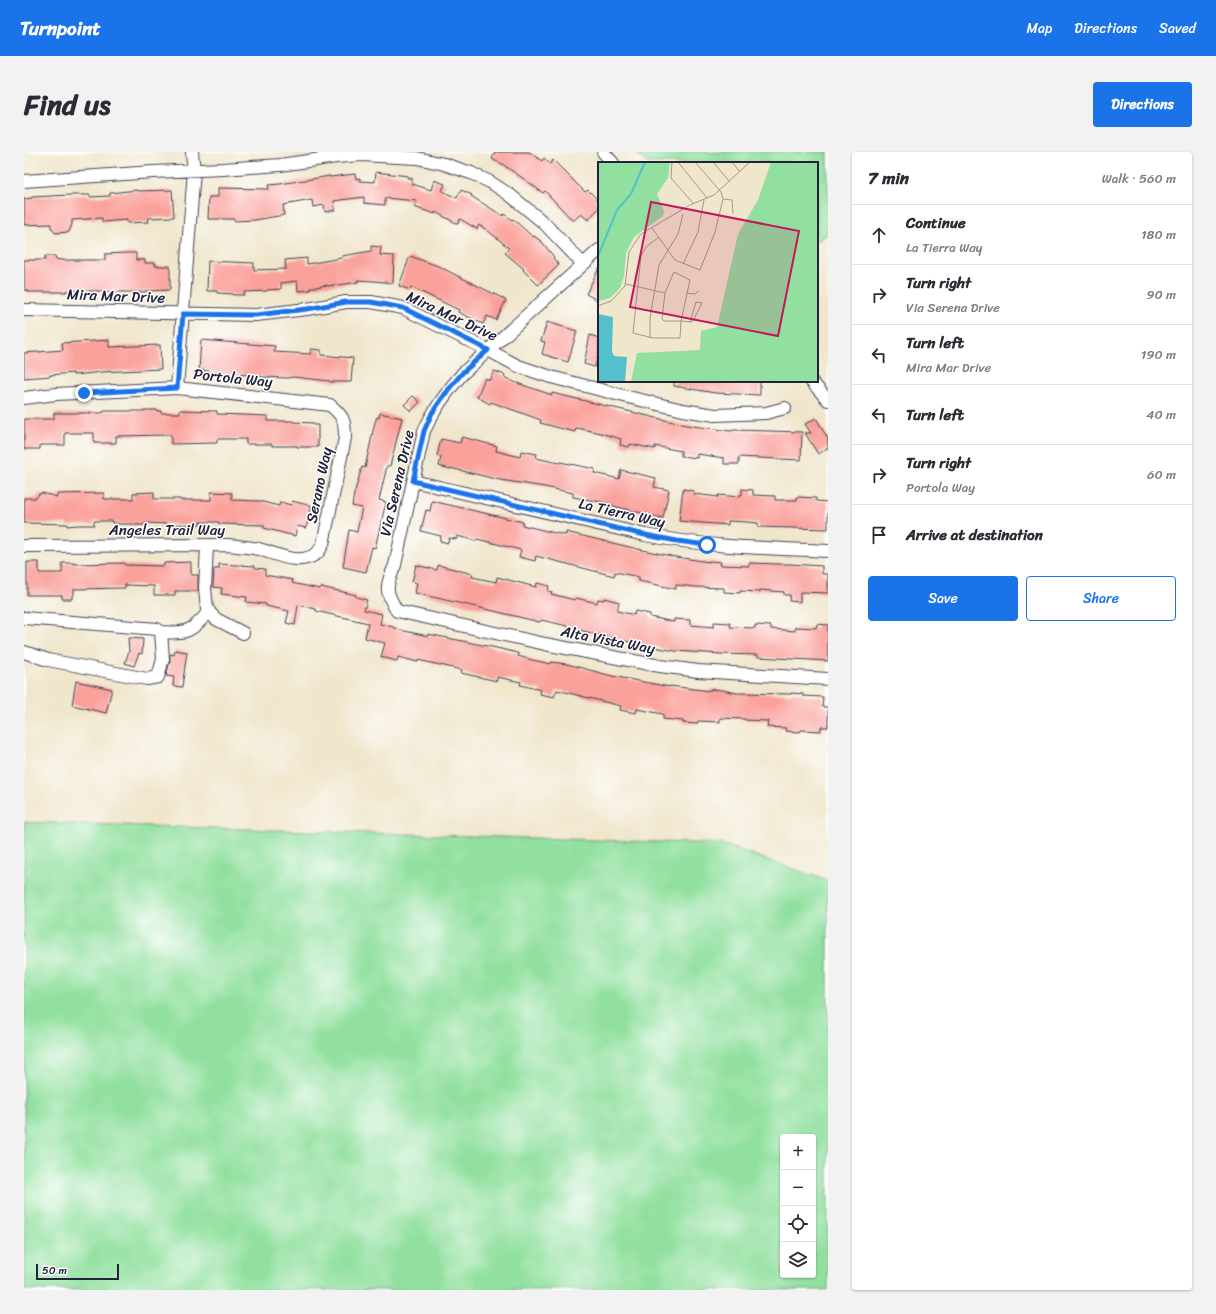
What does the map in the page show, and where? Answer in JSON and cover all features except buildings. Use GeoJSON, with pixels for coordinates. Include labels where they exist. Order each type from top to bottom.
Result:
{"type":"FeatureCollection","features":[{"type":"Feature","properties":{"kind":"street"},"geometry":{"type":"LineString","coordinates":[[177,388],[194,171],[192,152]]}},
{"type":"Feature","properties":{"kind":"street"},"geometry":{"type":"LineString","coordinates":[[194,171],[201,152]]}},
{"type":"Feature","properties":{"kind":"street"},"geometry":{"type":"LineString","coordinates":[[602,152],[612,162]]}},
{"type":"Feature","properties":{"kind":"street"},"geometry":{"type":"LineString","coordinates":[[24,181],[280,165],[360,155],[418,158],[444,164],[471,173],[490,182],[510,195],[544,223],[583,264]]}},
{"type":"Feature","properties":{"kind":"street","name":"Via Serena Drive"},"geometry":{"type":"LineString","coordinates":[[390,601],[387,591],[395,565],[424,431],[432,413],[463,372],[598,251]]}},
{"type":"Feature","properties":{"kind":"street","name":"Mira Mar Drive"},"geometry":{"type":"LineString","coordinates":[[24,310],[256,315],[307,309],[346,302],[371,302],[403,308],[518,366],[550,377],[683,410],[715,414],[766,413],[785,408]]}},
{"type":"Feature","properties":{"kind":"street"},"geometry":{"type":"LineString","coordinates":[[812,382],[828,400]]}},
{"type":"Feature","properties":{"kind":"street","name":"Portola Way"},"geometry":{"type":"LineString","coordinates":[[24,398],[56,394],[177,388],[330,405],[339,413]]}},
{"type":"Feature","properties":{"kind":"street","name":"Serano Way"},"geometry":{"type":"LineString","coordinates":[[309,558],[317,553],[323,544],[345,438],[345,424],[339,413]]}},
{"type":"Feature","properties":{"kind":"street","name":"La Tierra Way"},"geometry":{"type":"LineString","coordinates":[[413,481],[645,535],[677,541],[739,548],[828,551]]}},
{"type":"Feature","properties":{"kind":"street","name":"Angeles Trail Way"},"geometry":{"type":"LineString","coordinates":[[24,546],[244,546],[290,559],[309,558]]}},
{"type":"Feature","properties":{"kind":"street"},"geometry":{"type":"LineString","coordinates":[[207,546],[205,588],[207,610],[216,619],[242,633]]}},
{"type":"Feature","properties":{"kind":"street","name":"Alta Vista Way"},"geometry":{"type":"LineString","coordinates":[[390,601],[396,612],[408,615],[545,644],[660,666],[698,671],[828,679]]}},
{"type":"Feature","properties":{"kind":"street"},"geometry":{"type":"LineString","coordinates":[[24,618],[157,629],[162,632],[178,633],[185,632],[194,627],[209,611]]}},
{"type":"Feature","properties":{"kind":"street"},"geometry":{"type":"LineString","coordinates":[[24,652],[48,660],[147,679],[158,677],[163,659],[162,632]]}},
{"type":"Feature","properties":{"kind":"green space"},"geometry":{"type":"Polygon","coordinates":[[[635,152],[828,152],[828,234],[818,240],[818,162],[645,162],[635,152]]]}},
{"type":"Feature","properties":{"kind":"green space"},"geometry":{"type":"Polygon","coordinates":[[[24,822],[722,844],[828,881],[828,1290],[24,1290],[24,822]]]}},
{"type":"Feature","properties":{"kind":"route"},"geometry":{"type":"LineString","coordinates":[[84,393],[177,388],[183,314],[256,315],[307,309],[346,302],[371,302],[403,308],[488,350],[463,372],[432,413],[424,431],[413,481],[645,535],[707,545]]}}]}
